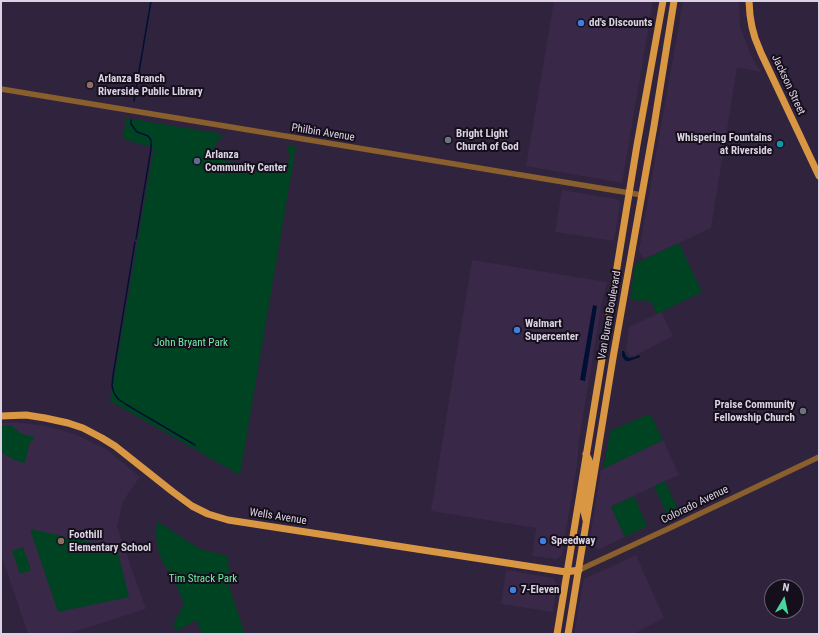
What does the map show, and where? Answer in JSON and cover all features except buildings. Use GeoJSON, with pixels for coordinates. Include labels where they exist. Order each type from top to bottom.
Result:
{"type":"FeatureCollection","features":[{"type":"Feature","properties":{"kind":"main road","name":"Van Buren Boulevard"},"geometry":{"type":"LineString","coordinates":[[557,634],[566,572],[662,1]]}},
{"type":"Feature","properties":{"kind":"main road","name":"Van Buren Boulevard"},"geometry":{"type":"LineString","coordinates":[[568,634],[613,358],[674,1]]}},
{"type":"Feature","properties":{"kind":"main road","name":"Jackson Street"},"geometry":{"type":"LineString","coordinates":[[749,1],[752,27],[761,53],[819,176]]}},
{"type":"Feature","properties":{"kind":"main road"},"geometry":{"type":"LineString","coordinates":[[656,34],[668,37]]}},
{"type":"Feature","properties":{"kind":"main road","name":"Wells Avenue"},"geometry":{"type":"LineString","coordinates":[[1,416],[26,415],[45,418],[68,423],[88,430],[115,446],[192,506],[208,514],[228,520],[566,572],[579,570]]}},
{"type":"Feature","properties":{"kind":"main road"},"geometry":{"type":"LineString","coordinates":[[586,454],[590,466],[583,508],[587,523]]}},
{"type":"Feature","properties":{"kind":"street","name":"Philbin Avenue"},"geometry":{"type":"LineString","coordinates":[[1,89],[642,195]]}},
{"type":"Feature","properties":{"kind":"street","name":"Colorado Avenue"},"geometry":{"type":"LineString","coordinates":[[579,570],[819,457]]}},
{"type":"Feature","properties":{"kind":"shaded area"},"geometry":{"type":"Polygon","coordinates":[[[554,1],[653,1],[622,183],[526,166],[554,1]]]}},
{"type":"Feature","properties":{"kind":"shaded area"},"geometry":{"type":"Polygon","coordinates":[[[683,1],[739,1],[740,26],[751,55],[761,72],[737,67],[711,228],[644,259],[639,251],[683,1]]]}},
{"type":"Feature","properties":{"kind":"shaded area"},"geometry":{"type":"Polygon","coordinates":[[[562,190],[618,200],[620,204],[614,241],[555,232],[562,190]]]}},
{"type":"Feature","properties":{"kind":"shaded area"},"geometry":{"type":"Polygon","coordinates":[[[472,260],[607,282],[601,306],[562,555],[557,559],[532,556],[536,528],[431,511],[472,260]]]}},
{"type":"Feature","properties":{"kind":"shaded area"},"geometry":{"type":"Polygon","coordinates":[[[661,312],[673,336],[634,356],[629,355],[626,350],[629,327],[661,312]]]}},
{"type":"Feature","properties":{"kind":"shaded area","name":"Foothill Elementary School"},"geometry":{"type":"Polygon","coordinates":[[[14,422],[46,426],[75,434],[106,449],[140,477],[123,501],[117,527],[146,609],[67,634],[28,634],[1,554],[1,423],[14,422]]]}},
{"type":"Feature","properties":{"kind":"shaded area"},"geometry":{"type":"Polygon","coordinates":[[[663,440],[679,475],[611,506],[625,537],[598,550],[589,544],[601,470],[663,440]]]}},
{"type":"Feature","properties":{"kind":"shaded area"},"geometry":{"type":"Polygon","coordinates":[[[636,555],[664,618],[634,634],[574,634],[584,579],[636,555]]]}},
{"type":"Feature","properties":{"kind":"shaded area"},"geometry":{"type":"Polygon","coordinates":[[[506,570],[553,578],[557,585],[553,612],[501,604],[506,570]]]}},
{"type":"Feature","properties":{"kind":"green space","name":"John Bryant Park"},"geometry":{"type":"Polygon","coordinates":[[[126,118],[222,134],[221,140],[217,140],[215,151],[219,152],[225,157],[224,161],[287,171],[290,152],[287,149],[287,145],[296,146],[240,475],[110,401],[154,147],[123,139],[126,118]]]}},
{"type":"Feature","properties":{"kind":"green space"},"geometry":{"type":"Polygon","coordinates":[[[679,243],[702,292],[657,314],[651,301],[630,300],[635,264],[679,243]]]}},
{"type":"Feature","properties":{"kind":"green space"},"geometry":{"type":"Polygon","coordinates":[[[650,414],[663,440],[603,469],[610,433],[609,431],[650,414]]]}},
{"type":"Feature","properties":{"kind":"green space"},"geometry":{"type":"Polygon","coordinates":[[[11,425],[20,433],[28,436],[34,436],[32,441],[30,441],[25,463],[14,460],[1,452],[1,426],[11,425]]]}},
{"type":"Feature","properties":{"kind":"green space"},"geometry":{"type":"Polygon","coordinates":[[[665,481],[679,512],[668,517],[654,486],[665,481]]]}},
{"type":"Feature","properties":{"kind":"green space"},"geometry":{"type":"Polygon","coordinates":[[[634,496],[647,526],[625,537],[611,507],[634,496]]]}},
{"type":"Feature","properties":{"kind":"green space","name":"Tim Strack Park"},"geometry":{"type":"Polygon","coordinates":[[[157,521],[200,549],[228,556],[230,589],[245,634],[202,634],[196,620],[177,631],[173,625],[184,604],[173,577],[163,563],[157,547],[157,521]]]}},
{"type":"Feature","properties":{"kind":"green space"},"geometry":{"type":"Polygon","coordinates":[[[30,529],[117,548],[129,597],[58,612],[30,529]]]}},
{"type":"Feature","properties":{"kind":"green space"},"geometry":{"type":"Polygon","coordinates":[[[23,547],[31,570],[20,574],[12,551],[23,547]]]}},
{"type":"Feature","properties":{"kind":"water"},"geometry":{"type":"Polygon","coordinates":[[[593,305],[597,306],[585,381],[580,380],[593,305]]]}},
{"type":"Feature","properties":{"kind":"water"},"geometry":{"type":"Polygon","coordinates":[[[622,351],[624,351],[626,356],[629,358],[639,355],[640,357],[626,361],[622,356],[622,351]]]}},
{"type":"Feature","properties":{"kind":"waterway"},"geometry":{"type":"LineString","coordinates":[[134,101],[151,1]]}},
{"type":"Feature","properties":{"kind":"waterway"},"geometry":{"type":"LineString","coordinates":[[131,120],[131,124],[137,132],[148,136],[151,140],[151,149],[136,239]]}},
{"type":"Feature","properties":{"kind":"waterway"},"geometry":{"type":"LineString","coordinates":[[135,242],[113,376],[112,386],[114,393],[118,399],[127,405],[195,445]]}},
{"type":"Feature","properties":{"kind":"place","name":"dd's Discounts"},"geometry":{"type":"Point","coordinates":[581,23]}},
{"type":"Feature","properties":{"kind":"place","name":"Arlanza Branch Riverside Public Library"},"geometry":{"type":"Point","coordinates":[90,85]}},
{"type":"Feature","properties":{"kind":"place","name":"Bright Light Church of God"},"geometry":{"type":"Point","coordinates":[448,140]}},
{"type":"Feature","properties":{"kind":"place","name":"Whispering Fountains at Riverside"},"geometry":{"type":"Point","coordinates":[780,144]}},
{"type":"Feature","properties":{"kind":"place","name":"Arlanza Community Center"},"geometry":{"type":"Point","coordinates":[197,161]}},
{"type":"Feature","properties":{"kind":"place","name":"Walmart Supercenter"},"geometry":{"type":"Point","coordinates":[517,330]}},
{"type":"Feature","properties":{"kind":"place","name":"Praise Community Fellowship Church"},"geometry":{"type":"Point","coordinates":[803,411]}},
{"type":"Feature","properties":{"kind":"place","name":"Foothill Elementary School"},"geometry":{"type":"Point","coordinates":[61,541]}},
{"type":"Feature","properties":{"kind":"place","name":"Speedway"},"geometry":{"type":"Point","coordinates":[543,541]}},
{"type":"Feature","properties":{"kind":"place","name":"7-Eleven"},"geometry":{"type":"Point","coordinates":[513,590]}}]}
